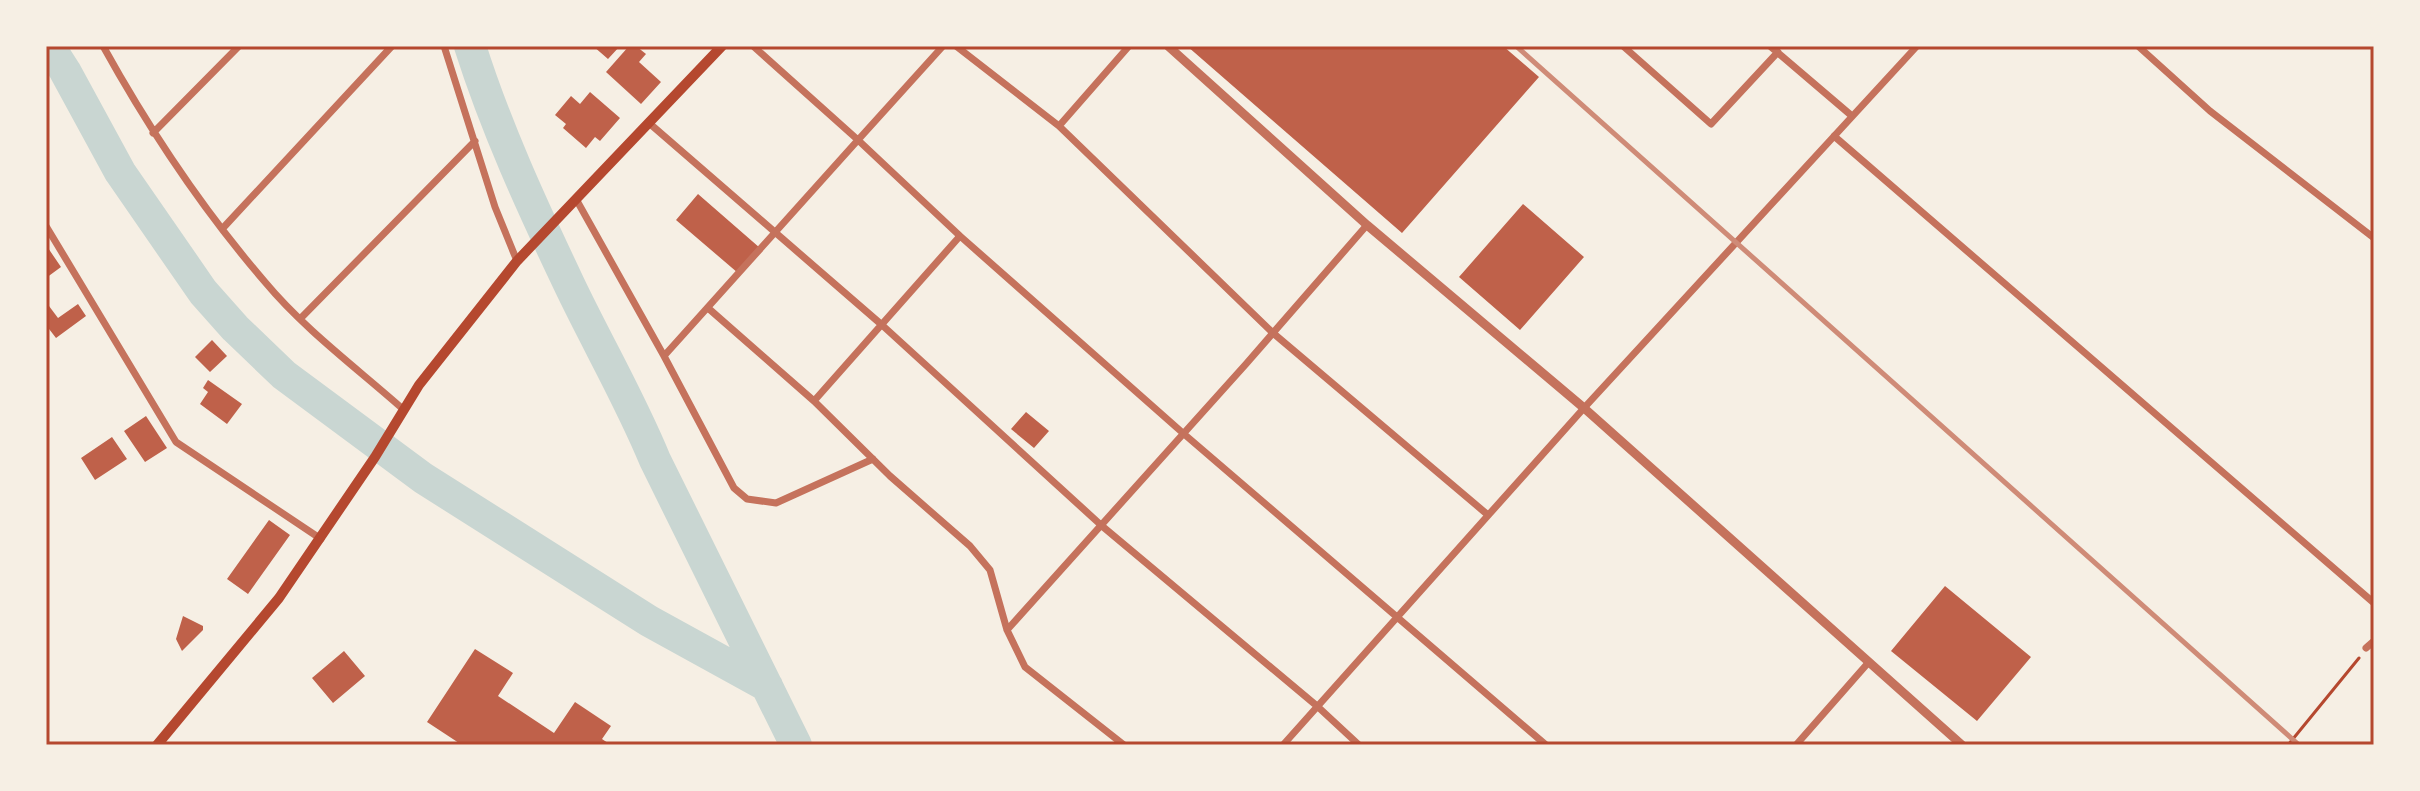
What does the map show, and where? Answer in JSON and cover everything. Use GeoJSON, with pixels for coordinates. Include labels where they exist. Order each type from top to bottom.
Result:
{"type":"FeatureCollection","features":[{"type":"Feature","properties":{"kind":"main road"},"geometry":{"type":"LineString","coordinates":[[157,745],[279,598],[375,457],[419,385],[517,261],[722,46]]}},
{"type":"Feature","properties":{"kind":"street"},"geometry":{"type":"LineString","coordinates":[[103,46],[153,133],[265,283],[300,319],[404,410]]}},
{"type":"Feature","properties":{"kind":"street"},"geometry":{"type":"LineString","coordinates":[[153,133],[239,46]]}},
{"type":"Feature","properties":{"kind":"street"},"geometry":{"type":"LineString","coordinates":[[223,228],[392,46]]}},
{"type":"Feature","properties":{"kind":"street"},"geometry":{"type":"LineString","coordinates":[[444,46],[495,207],[517,261]]}},
{"type":"Feature","properties":{"kind":"street"},"geometry":{"type":"LineString","coordinates":[[753,46],[960,236],[1184,434],[1546,745]]}},
{"type":"Feature","properties":{"kind":"street"},"geometry":{"type":"LineString","coordinates":[[664,356],[943,46]]}},
{"type":"Feature","properties":{"kind":"street"},"geometry":{"type":"LineString","coordinates":[[956,46],[1059,126],[1273,333],[1488,515]]}},
{"type":"Feature","properties":{"kind":"street"},"geometry":{"type":"LineString","coordinates":[[1059,126],[1129,46]]}},
{"type":"Feature","properties":{"kind":"street"},"geometry":{"type":"LineString","coordinates":[[1168,46],[1367,225],[1584,408],[1962,745]]}},
{"type":"Feature","properties":{"kind":"street"},"geometry":{"type":"LineString","coordinates":[[1623,46],[1711,124],[1778,52]]}},
{"type":"Feature","properties":{"kind":"street"},"geometry":{"type":"LineString","coordinates":[[1770,46],[1852,116]]}},
{"type":"Feature","properties":{"kind":"street"},"geometry":{"type":"LineString","coordinates":[[1283,745],[1584,408],[1917,46]]}},
{"type":"Feature","properties":{"kind":"street"},"geometry":{"type":"LineString","coordinates":[[2138,46],[2210,111],[2374,238]]}},
{"type":"Feature","properties":{"kind":"street"},"geometry":{"type":"LineString","coordinates":[[649,123],[882,325],[1102,526],[1317,706],[1359,745]]}},
{"type":"Feature","properties":{"kind":"street"},"geometry":{"type":"LineString","coordinates":[[1834,136],[2374,603]]}},
{"type":"Feature","properties":{"kind":"street"},"geometry":{"type":"LineString","coordinates":[[300,319],[475,141]]}},
{"type":"Feature","properties":{"kind":"street"},"geometry":{"type":"LineString","coordinates":[[574,202],[664,356],[734,488],[747,499],[776,503],[873,459]]}},
{"type":"Feature","properties":{"kind":"street"},"geometry":{"type":"LineString","coordinates":[[1007,630],[1367,225]]}},
{"type":"Feature","properties":{"kind":"street"},"geometry":{"type":"LineString","coordinates":[[46,226],[176,442],[321,539]]}},
{"type":"Feature","properties":{"kind":"street"},"geometry":{"type":"LineString","coordinates":[[814,401],[960,236]]}},
{"type":"Feature","properties":{"kind":"street"},"geometry":{"type":"LineString","coordinates":[[708,308],[814,401],[970,546],[990,570],[1007,630],[1025,667],[1124,745]]}},
{"type":"Feature","properties":{"kind":"street"},"geometry":{"type":"LineString","coordinates":[[2366,648],[2374,641]]}},
{"type":"Feature","properties":{"kind":"street"},"geometry":{"type":"LineString","coordinates":[[1796,745],[1868,663]]}},
{"type":"Feature","properties":{"kind":"path"},"geometry":{"type":"LineString","coordinates":[[2288,745],[2366,648]]}},
{"type":"Feature","properties":{"kind":"building"},"geometry":{"type":"Polygon","coordinates":[[[593,46],[620,46],[608,59],[593,46]]]}},
{"type":"Feature","properties":{"kind":"building"},"geometry":{"type":"Polygon","coordinates":[[[629,46],[636,46],[646,54],[639,62],[661,82],[641,104],[606,72],[629,46]]]}},
{"type":"Feature","properties":{"kind":"building"},"geometry":{"type":"Polygon","coordinates":[[[1187,46],[1503,46],[1539,77],[1402,233],[1187,46]]]}},
{"type":"Feature","properties":{"kind":"building"},"geometry":{"type":"Polygon","coordinates":[[[590,92],[620,118],[600,141],[595,137],[586,148],[563,128],[566,124],[555,115],[571,96],[580,104],[590,92]]]}},
{"type":"Feature","properties":{"kind":"building"},"geometry":{"type":"Polygon","coordinates":[[[698,194],[760,248],[738,273],[676,220],[698,194]]]}},
{"type":"Feature","properties":{"kind":"building"},"geometry":{"type":"Polygon","coordinates":[[[1523,204],[1584,257],[1520,330],[1459,277],[1523,204]]]}},
{"type":"Feature","properties":{"kind":"building"},"geometry":{"type":"Polygon","coordinates":[[[46,245],[61,267],[46,278],[46,245]]]}},
{"type":"Feature","properties":{"kind":"building"},"geometry":{"type":"Polygon","coordinates":[[[46,302],[58,318],[78,304],[86,316],[56,338],[46,325],[46,302]]]}},
{"type":"Feature","properties":{"kind":"building"},"geometry":{"type":"Polygon","coordinates":[[[212,340],[227,356],[210,372],[195,357],[212,340]]]}},
{"type":"Feature","properties":{"kind":"building"},"geometry":{"type":"Polygon","coordinates":[[[208,380],[242,404],[227,424],[200,404],[208,392],[203,388],[208,380]]]}},
{"type":"Feature","properties":{"kind":"building"},"geometry":{"type":"Polygon","coordinates":[[[1026,412],[1049,431],[1034,448],[1011,429],[1026,412]]]}},
{"type":"Feature","properties":{"kind":"building"},"geometry":{"type":"Polygon","coordinates":[[[146,416],[167,448],[145,462],[124,431],[146,416]]]}},
{"type":"Feature","properties":{"kind":"building"},"geometry":{"type":"Polygon","coordinates":[[[112,437],[127,459],[95,480],[81,458],[112,437]]]}},
{"type":"Feature","properties":{"kind":"building"},"geometry":{"type":"Polygon","coordinates":[[[269,520],[290,535],[248,594],[227,579],[269,520]]]}},
{"type":"Feature","properties":{"kind":"building"},"geometry":{"type":"Polygon","coordinates":[[[1945,586],[2031,657],[1977,721],[1891,651],[1945,586]]]}},
{"type":"Feature","properties":{"kind":"building"},"geometry":{"type":"Polygon","coordinates":[[[183,616],[203,626],[203,630],[182,651],[176,639],[183,616]]]}},
{"type":"Feature","properties":{"kind":"building"},"geometry":{"type":"Polygon","coordinates":[[[475,649],[513,673],[498,696],[554,733],[575,702],[611,726],[602,739],[611,745],[462,745],[427,722],[475,649]]]}},
{"type":"Feature","properties":{"kind":"building"},"geometry":{"type":"Polygon","coordinates":[[[344,651],[365,676],[333,703],[312,678],[344,651]]]}},
{"type":"Feature","properties":{"kind":"waterway"},"geometry":{"type":"LineString","coordinates":[[49,46],[120,172],[203,292],[284,375],[423,478],[649,621],[767,686]]}},
{"type":"Feature","properties":{"kind":"waterway"},"geometry":{"type":"LineString","coordinates":[[470,46],[503,137],[555,255],[796,745]]}},
{"type":"Feature","properties":{"kind":"railway"},"geometry":{"type":"LineString","coordinates":[[1516,46],[2299,745]]}}]}
